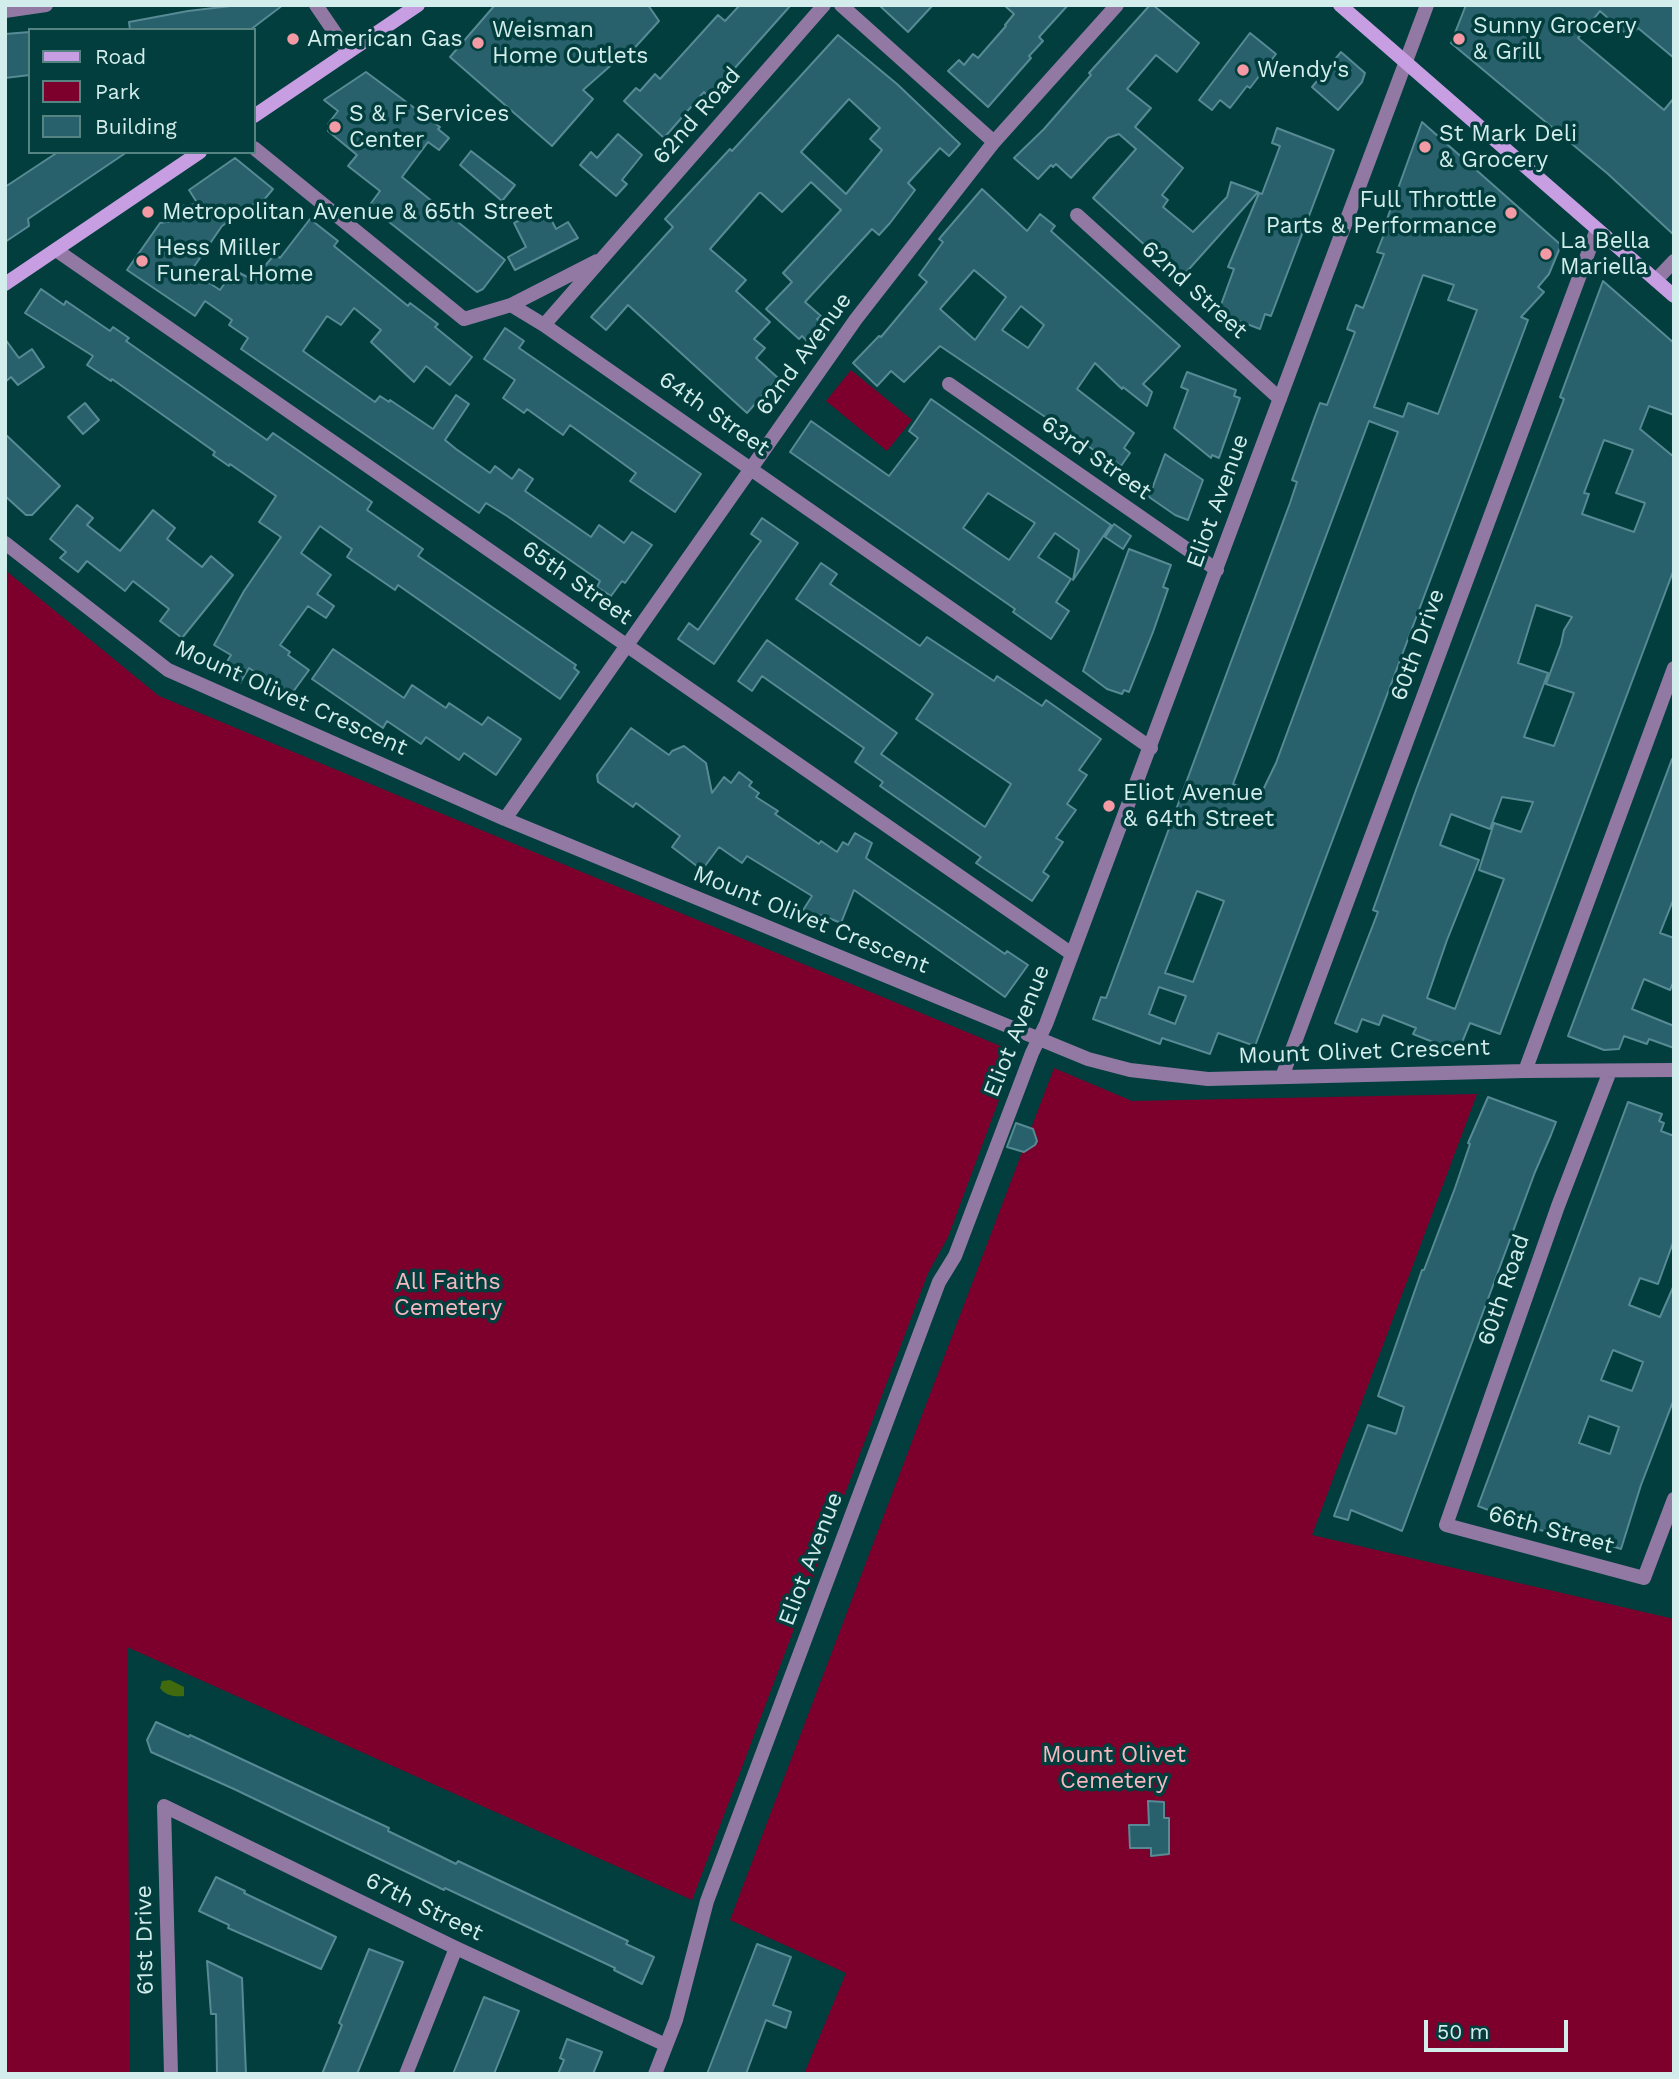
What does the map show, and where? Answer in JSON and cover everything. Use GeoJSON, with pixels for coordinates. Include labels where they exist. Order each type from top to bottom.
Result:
{"type":"FeatureCollection","features":[{"type":"Feature","properties":{"kind":"main road"},"geometry":{"type":"LineString","coordinates":[[256,115],[418,5]]}},
{"type":"Feature","properties":{"kind":"main road"},"geometry":{"type":"LineString","coordinates":[[1340,5],[1674,296]]}},
{"type":"Feature","properties":{"kind":"main road"},"geometry":{"type":"LineString","coordinates":[[5,284],[197,154]]}},
{"type":"Feature","properties":{"kind":"street"},"geometry":{"type":"LineString","coordinates":[[5,11],[46,5]]}},
{"type":"Feature","properties":{"kind":"street"},"geometry":{"type":"LineString","coordinates":[[316,5],[348,52]]}},
{"type":"Feature","properties":{"kind":"street","name":"62nd Road"},"geometry":{"type":"LineString","coordinates":[[544,325],[824,5]]}},
{"type":"Feature","properties":{"kind":"street"},"geometry":{"type":"LineString","coordinates":[[841,5],[994,142]]}},
{"type":"Feature","properties":{"kind":"street","name":"62nd Avenue"},"geometry":{"type":"LineString","coordinates":[[505,819],[856,319],[994,142],[1117,5]]}},
{"type":"Feature","properties":{"kind":"street","name":"Eliot Avenue"},"geometry":{"type":"LineString","coordinates":[[655,2074],[676,2020],[707,1901],[939,1282],[955,1256],[1151,748],[1427,5]]}},
{"type":"Feature","properties":{"kind":"street"},"geometry":{"type":"LineString","coordinates":[[256,150],[464,319],[511,305]]}},
{"type":"Feature","properties":{"kind":"street","name":"62nd Street"},"geometry":{"type":"LineString","coordinates":[[1077,215],[1280,399]]}},
{"type":"Feature","properties":{"kind":"street","name":"60th Drive"},"geometry":{"type":"LineString","coordinates":[[1282,1077],[1597,229]]}},
{"type":"Feature","properties":{"kind":"street","name":"65th Street"},"geometry":{"type":"LineString","coordinates":[[56,250],[1072,954]]}},
{"type":"Feature","properties":{"kind":"street","name":"62nd Road"},"geometry":{"type":"LineString","coordinates":[[511,305],[605,257]]}},
{"type":"Feature","properties":{"kind":"street"},"geometry":{"type":"LineString","coordinates":[[1656,280],[1674,261]]}},
{"type":"Feature","properties":{"kind":"street","name":"64th Street"},"geometry":{"type":"LineString","coordinates":[[511,305],[751,467],[1151,748]]}},
{"type":"Feature","properties":{"kind":"street","name":"63rd Street"},"geometry":{"type":"LineString","coordinates":[[949,384],[1217,570]]}},
{"type":"Feature","properties":{"kind":"street","name":"Mount Olivet Crescent"},"geometry":{"type":"LineString","coordinates":[[5,542],[168,670],[505,819],[1088,1059],[1130,1070],[1208,1079],[1674,1070]]}},
{"type":"Feature","properties":{"kind":"street"},"geometry":{"type":"LineString","coordinates":[[1525,1071],[1674,668]]}},
{"type":"Feature","properties":{"kind":"street","name":"60th Road"},"geometry":{"type":"LineString","coordinates":[[1446,1525],[1558,1206],[1610,1071]]}},
{"type":"Feature","properties":{"kind":"street","name":"66th Street"},"geometry":{"type":"LineString","coordinates":[[1446,1525],[1644,1578],[1674,1499]]}},
{"type":"Feature","properties":{"kind":"street","name":"67th Street"},"geometry":{"type":"LineString","coordinates":[[164,1806],[456,1948],[666,2045]]}},
{"type":"Feature","properties":{"kind":"street","name":"61st Drive"},"geometry":{"type":"LineString","coordinates":[[164,1806],[170,2074]]}},
{"type":"Feature","properties":{"kind":"street"},"geometry":{"type":"LineString","coordinates":[[406,2074],[456,1948]]}},
{"type":"Feature","properties":{"kind":"green space"},"geometry":{"type":"Polygon","coordinates":[[[851,370],[912,420],[887,451],[826,401],[851,370]]]}},
{"type":"Feature","properties":{"kind":"green space","name":"All Faiths Cemetery"},"geometry":{"type":"Polygon","coordinates":[[[5,570],[159,696],[1010,1050],[1013,1062],[948,1237],[928,1273],[692,1900],[127,1647],[130,2074],[5,2074],[5,570]]]}},
{"type":"Feature","properties":{"kind":"green space","name":"Mount Olivet Cemetery"},"geometry":{"type":"Polygon","coordinates":[[[1054,1068],[1132,1101],[1477,1094],[1312,1535],[1674,1619],[1674,2074],[804,2074],[846,1973],[730,1920],[1054,1068]]]}},
{"type":"Feature","properties":{"kind":"shaded area"},"geometry":{"type":"Polygon","coordinates":[[[170,1680],[184,1687],[184,1696],[165,1693],[160,1688],[162,1681],[170,1680]]]}},
{"type":"Feature","properties":{"kind":"building"},"geometry":{"type":"Polygon","coordinates":[[[239,5],[283,5],[253,28],[130,28],[129,22],[239,5]]]}},
{"type":"Feature","properties":{"kind":"building"},"geometry":{"type":"Polygon","coordinates":[[[495,5],[648,5],[659,21],[620,64],[617,60],[583,90],[593,99],[552,146],[450,57],[495,5]]]}},
{"type":"Feature","properties":{"kind":"building"},"geometry":{"type":"Polygon","coordinates":[[[740,5],[791,5],[709,97],[704,92],[664,138],[624,101],[636,88],[640,91],[655,74],[660,79],[718,15],[725,21],[740,5]]]}},
{"type":"Feature","properties":{"kind":"building"},"geometry":{"type":"Polygon","coordinates":[[[879,5],[933,5],[908,32],[879,5]]]}},
{"type":"Feature","properties":{"kind":"building"},"geometry":{"type":"Polygon","coordinates":[[[1004,5],[1068,5],[1039,37],[1043,41],[1029,56],[1031,58],[988,107],[948,71],[959,60],[964,65],[973,54],[978,58],[1006,26],[1014,14],[1004,5]]]}},
{"type":"Feature","properties":{"kind":"building"},"geometry":{"type":"Polygon","coordinates":[[[1150,5],[1199,43],[1177,72],[1156,55],[1127,89],[1151,108],[1135,127],[1183,168],[1162,195],[1168,200],[1163,207],[1193,232],[1227,197],[1231,182],[1258,192],[1181,278],[1093,198],[1136,149],[1119,134],[1108,138],[1071,178],[1056,164],[1053,167],[1051,165],[1038,179],[1014,158],[1044,129],[1091,75],[1089,73],[1150,5]]]}},
{"type":"Feature","properties":{"kind":"building"},"geometry":{"type":"Polygon","coordinates":[[[1466,5],[1674,5],[1674,58],[1638,28],[1629,37],[1600,11],[1578,38],[1664,110],[1674,98],[1674,235],[1608,174],[1451,43],[1466,5]]]}},
{"type":"Feature","properties":{"kind":"building"},"geometry":{"type":"Polygon","coordinates":[[[28,32],[28,75],[5,78],[5,34],[28,32]]]}},
{"type":"Feature","properties":{"kind":"building","name":"Wendy's"},"geometry":{"type":"Polygon","coordinates":[[[1250,33],[1276,54],[1250,88],[1247,86],[1230,108],[1220,100],[1212,110],[1199,100],[1250,33]]]}},
{"type":"Feature","properties":{"kind":"building"},"geometry":{"type":"Polygon","coordinates":[[[838,35],[897,84],[960,144],[949,156],[940,148],[908,183],[915,190],[890,223],[879,235],[872,229],[805,302],[821,316],[817,319],[822,324],[807,341],[802,336],[799,339],[766,309],[792,282],[783,273],[841,210],[811,182],[782,212],[759,193],[710,249],[746,280],[736,291],[770,322],[754,339],[765,348],[756,358],[778,378],[747,413],[628,305],[606,330],[591,317],[673,227],[665,219],[730,149],[732,151],[838,35]],[[849,99],[801,152],[846,194],[882,150],[870,139],[880,128],[849,99]]]}},
{"type":"Feature","properties":{"kind":"building"},"geometry":{"type":"Polygon","coordinates":[[[1341,52],[1365,73],[1362,82],[1338,110],[1312,87],[1341,52]]]}},
{"type":"Feature","properties":{"kind":"building"},"geometry":{"type":"Polygon","coordinates":[[[366,72],[440,127],[438,129],[449,138],[439,150],[428,142],[402,177],[505,260],[483,289],[477,292],[369,206],[380,191],[348,166],[357,155],[328,131],[328,124],[338,111],[324,100],[366,72]]]}},
{"type":"Feature","properties":{"kind":"building"},"geometry":{"type":"Polygon","coordinates":[[[1422,122],[1561,245],[1549,274],[1538,287],[1544,292],[1521,317],[1528,320],[1255,1046],[1218,1033],[1210,1054],[1162,1038],[1160,1044],[1093,1019],[1101,997],[1106,998],[1290,503],[1297,482],[1292,480],[1320,403],[1327,405],[1355,332],[1347,329],[1356,305],[1363,308],[1384,254],[1377,252],[1384,234],[1382,233],[1422,122]],[[1423,275],[1374,407],[1403,417],[1408,403],[1438,414],[1477,310],[1448,300],[1454,285],[1423,275]],[[1369,421],[1233,784],[1261,794],[1276,763],[1398,432],[1369,421]],[[1197,891],[1165,973],[1193,982],[1224,901],[1197,891]],[[1159,987],[1149,1014],[1175,1024],[1186,996],[1159,987]]]}},
{"type":"Feature","properties":{"kind":"building"},"geometry":{"type":"Polygon","coordinates":[[[1277,128],[1334,150],[1271,316],[1265,314],[1260,329],[1218,313],[1234,269],[1228,267],[1259,193],[1262,194],[1280,146],[1272,143],[1277,128]]]}},
{"type":"Feature","properties":{"kind":"building"},"geometry":{"type":"Polygon","coordinates":[[[618,134],[642,155],[622,180],[627,184],[616,196],[580,165],[591,152],[597,158],[618,134]]]}},
{"type":"Feature","properties":{"kind":"building"},"geometry":{"type":"Polygon","coordinates":[[[471,151],[515,185],[502,201],[460,165],[471,151]]]}},
{"type":"Feature","properties":{"kind":"building"},"geometry":{"type":"Polygon","coordinates":[[[55,154],[124,154],[28,219],[29,226],[5,242],[5,187],[55,154]]]}},
{"type":"Feature","properties":{"kind":"building"},"geometry":{"type":"Polygon","coordinates":[[[235,158],[273,189],[258,207],[254,204],[222,226],[191,271],[220,290],[234,270],[253,280],[275,254],[280,258],[310,219],[338,241],[334,246],[408,306],[410,303],[438,324],[435,327],[472,357],[450,385],[426,366],[414,382],[371,342],[381,330],[354,308],[341,325],[327,316],[303,351],[375,402],[380,396],[389,402],[390,400],[433,429],[456,395],[469,404],[445,440],[456,449],[490,473],[495,466],[512,479],[519,469],[533,479],[525,491],[591,537],[599,525],[624,543],[632,532],[652,545],[625,583],[622,581],[611,596],[597,587],[600,581],[507,516],[486,503],[479,513],[241,349],[248,338],[229,325],[232,320],[205,301],[195,316],[127,270],[160,223],[173,221],[171,207],[198,204],[189,190],[235,158]]]}},
{"type":"Feature","properties":{"kind":"building"},"geometry":{"type":"Polygon","coordinates":[[[982,189],[1027,231],[1040,214],[1055,226],[1051,231],[1180,346],[1143,384],[1152,392],[1147,406],[1123,387],[1122,389],[1095,363],[1077,389],[1134,433],[1124,448],[1130,453],[1121,466],[1114,461],[1111,466],[1092,454],[1095,451],[940,346],[904,382],[891,371],[877,386],[853,363],[881,337],[927,282],[919,275],[943,242],[939,239],[982,189]],[[974,270],[940,309],[975,340],[1006,297],[974,270]],[[1021,306],[1002,330],[1028,348],[1044,325],[1021,306]]]}},
{"type":"Feature","properties":{"kind":"building"},"geometry":{"type":"Polygon","coordinates":[[[545,207],[556,229],[568,222],[578,238],[515,270],[508,257],[526,247],[514,223],[545,207]]]}},
{"type":"Feature","properties":{"kind":"building"},"geometry":{"type":"Polygon","coordinates":[[[1603,281],[1674,343],[1674,415],[1649,406],[1640,429],[1674,457],[1674,569],[1500,1034],[1470,1023],[1458,1052],[1413,1034],[1416,1028],[1383,1015],[1379,1025],[1362,1019],[1357,1032],[1335,1023],[1378,912],[1373,910],[1416,790],[1564,399],[1560,397],[1603,281]],[[1604,440],[1584,493],[1589,494],[1582,514],[1634,532],[1645,503],[1616,493],[1633,450],[1604,440]],[[1536,605],[1518,663],[1548,673],[1524,737],[1554,746],[1574,693],[1546,684],[1564,630],[1572,617],[1536,605]],[[1502,797],[1490,829],[1451,814],[1440,845],[1479,860],[1427,998],[1455,1009],[1504,879],[1479,870],[1494,823],[1521,832],[1533,802],[1502,797]]]}},
{"type":"Feature","properties":{"kind":"building"},"geometry":{"type":"Polygon","coordinates":[[[41,289],[64,305],[66,301],[110,331],[113,327],[129,338],[126,341],[267,440],[273,433],[372,502],[367,510],[423,549],[418,556],[576,665],[574,668],[579,672],[560,699],[398,585],[395,590],[347,557],[352,549],[320,526],[301,553],[331,575],[317,594],[334,606],[326,618],[308,606],[280,645],[290,652],[288,655],[309,670],[290,696],[249,668],[240,683],[221,672],[231,655],[214,645],[244,591],[281,537],[259,522],[276,496],[213,455],[215,452],[112,379],[111,381],[87,365],[93,356],[25,313],[41,289]]]}},
{"type":"Feature","properties":{"kind":"building"},"geometry":{"type":"Polygon","coordinates":[[[505,328],[524,341],[519,348],[701,474],[675,512],[630,481],[636,473],[570,425],[563,435],[527,409],[524,413],[503,398],[515,380],[484,359],[505,328]]]}},
{"type":"Feature","properties":{"kind":"building"},"geometry":{"type":"Polygon","coordinates":[[[5,339],[19,358],[32,349],[44,367],[18,385],[11,377],[5,382],[5,339]]]}},
{"type":"Feature","properties":{"kind":"building"},"geometry":{"type":"Polygon","coordinates":[[[1187,372],[1236,390],[1234,396],[1240,398],[1219,458],[1212,455],[1211,458],[1174,428],[1188,390],[1181,387],[1187,372]]]}},
{"type":"Feature","properties":{"kind":"building"},"geometry":{"type":"Polygon","coordinates":[[[931,399],[1111,525],[1073,580],[1079,550],[1055,533],[1038,557],[1071,579],[1056,602],[1069,611],[1051,639],[1013,612],[1015,609],[790,452],[811,421],[889,476],[918,438],[909,431],[931,399]],[[988,493],[963,528],[1009,560],[1035,523],[988,493]]]}},
{"type":"Feature","properties":{"kind":"building"},"geometry":{"type":"Polygon","coordinates":[[[85,403],[99,420],[83,434],[68,417],[85,403]]]}},
{"type":"Feature","properties":{"kind":"building"},"geometry":{"type":"Polygon","coordinates":[[[5,434],[60,486],[32,515],[26,515],[5,496],[5,434]]]}},
{"type":"Feature","properties":{"kind":"building"},"geometry":{"type":"Polygon","coordinates":[[[1165,454],[1203,480],[1188,520],[1175,515],[1149,497],[1165,454]]]}},
{"type":"Feature","properties":{"kind":"building"},"geometry":{"type":"Polygon","coordinates":[[[77,505],[93,518],[87,525],[120,551],[153,510],[175,528],[167,539],[202,567],[211,556],[233,575],[182,638],[160,621],[169,609],[133,581],[125,591],[87,561],[78,572],[60,558],[66,552],[50,539],[77,505]]]}},
{"type":"Feature","properties":{"kind":"building"},"geometry":{"type":"Polygon","coordinates":[[[762,518],[798,543],[714,664],[678,639],[689,623],[698,630],[761,541],[751,534],[762,518]]]}},
{"type":"Feature","properties":{"kind":"building"},"geometry":{"type":"Polygon","coordinates":[[[1114,524],[1131,536],[1123,549],[1105,537],[1114,524]]]}},
{"type":"Feature","properties":{"kind":"building"},"geometry":{"type":"Polygon","coordinates":[[[1129,549],[1171,565],[1163,587],[1168,589],[1153,632],[1129,692],[1124,690],[1122,694],[1107,689],[1083,671],[1129,549]]]}},
{"type":"Feature","properties":{"kind":"building"},"geometry":{"type":"Polygon","coordinates":[[[821,563],[837,574],[830,584],[920,646],[927,637],[994,681],[997,676],[1042,706],[1046,700],[1101,739],[1079,770],[1087,775],[1067,804],[1076,810],[1056,838],[1063,842],[1043,872],[1049,876],[1032,901],[976,863],[981,857],[880,786],[883,782],[855,762],[864,748],[762,676],[752,691],[738,681],[767,640],[897,733],[881,754],[985,827],[1011,784],[916,719],[933,694],[796,599],[821,563]]]}},
{"type":"Feature","properties":{"kind":"building"},"geometry":{"type":"Polygon","coordinates":[[[333,649],[404,698],[412,685],[446,708],[449,703],[482,725],[488,717],[521,739],[496,775],[464,753],[459,760],[426,737],[421,744],[387,721],[383,728],[312,679],[333,649]]]}},
{"type":"Feature","properties":{"kind":"building"},"geometry":{"type":"Polygon","coordinates":[[[631,728],[669,755],[684,746],[706,763],[712,793],[724,777],[731,783],[739,772],[752,782],[749,786],[759,793],[756,797],[778,811],[775,814],[819,844],[821,841],[837,852],[843,842],[848,845],[855,833],[872,843],[866,858],[1005,954],[1007,951],[1028,965],[1005,997],[854,890],[841,923],[821,915],[818,922],[800,915],[812,896],[747,856],[742,863],[719,847],[702,870],[672,847],[680,836],[636,803],[633,807],[598,782],[597,775],[631,728]]]}},
{"type":"Feature","properties":{"kind":"building"},"geometry":{"type":"Polygon","coordinates":[[[1672,759],[1674,898],[1660,933],[1674,938],[1674,981],[1670,990],[1644,979],[1632,1009],[1674,1026],[1674,1048],[1649,1039],[1647,1044],[1624,1036],[1619,1049],[1604,1050],[1568,1036],[1672,759]]]}},
{"type":"Feature","properties":{"kind":"building"},"geometry":{"type":"Polygon","coordinates":[[[1488,1097],[1556,1122],[1402,1531],[1351,1510],[1348,1520],[1334,1516],[1368,1425],[1396,1434],[1404,1407],[1378,1396],[1422,1270],[1455,1188],[1470,1144],[1468,1143],[1488,1097]]]}},
{"type":"Feature","properties":{"kind":"building"},"geometry":{"type":"Polygon","coordinates":[[[1628,1102],[1662,1114],[1659,1121],[1664,1123],[1661,1131],[1674,1136],[1674,1240],[1658,1284],[1640,1278],[1629,1305],[1660,1317],[1674,1285],[1674,1399],[1641,1485],[1621,1549],[1566,1531],[1564,1537],[1540,1530],[1478,1506],[1628,1102]],[[1613,1350],[1601,1380],[1632,1391],[1643,1362],[1613,1350]],[[1589,1416],[1579,1443],[1610,1454],[1619,1427],[1589,1416]]]}},
{"type":"Feature","properties":{"kind":"building"},"geometry":{"type":"Polygon","coordinates":[[[1016,1123],[1033,1129],[1037,1141],[1024,1152],[1007,1147],[1016,1123]]]}},
{"type":"Feature","properties":{"kind":"building"},"geometry":{"type":"Polygon","coordinates":[[[156,1722],[189,1737],[190,1735],[389,1828],[388,1831],[456,1864],[458,1861],[628,1941],[626,1944],[654,1957],[642,1984],[614,1970],[615,1968],[151,1752],[147,1740],[156,1722]]]}},
{"type":"Feature","properties":{"kind":"building"},"geometry":{"type":"Polygon","coordinates":[[[1148,1801],[1164,1802],[1164,1818],[1169,1818],[1169,1854],[1151,1856],[1151,1848],[1130,1848],[1129,1825],[1149,1825],[1148,1801]]]}},
{"type":"Feature","properties":{"kind":"building"},"geometry":{"type":"Polygon","coordinates":[[[216,1877],[336,1937],[321,1969],[228,1928],[229,1925],[199,1911],[216,1877]]]}},
{"type":"Feature","properties":{"kind":"building"},"geometry":{"type":"Polygon","coordinates":[[[757,1944],[791,1957],[773,2005],[791,2012],[786,2028],[766,2020],[746,2074],[707,2074],[757,1944]]]}},
{"type":"Feature","properties":{"kind":"building"},"geometry":{"type":"Polygon","coordinates":[[[369,1949],[403,1962],[357,2074],[322,2074],[342,2025],[339,2023],[369,1949]]]}},
{"type":"Feature","properties":{"kind":"building"},"geometry":{"type":"Polygon","coordinates":[[[207,1961],[242,1978],[246,2074],[217,2074],[216,2014],[211,2014],[207,1961]]]}},
{"type":"Feature","properties":{"kind":"building"},"geometry":{"type":"Polygon","coordinates":[[[484,1997],[519,2011],[494,2074],[453,2074],[484,1997]]]}},
{"type":"Feature","properties":{"kind":"building"},"geometry":{"type":"Polygon","coordinates":[[[567,2039],[602,2052],[593,2074],[558,2074],[564,2060],[560,2058],[567,2039]]]}},
{"type":"Feature","properties":{"kind":"place","name":"American Gas"},"geometry":{"type":"Point","coordinates":[293,39]}},
{"type":"Feature","properties":{"kind":"place","name":"Sunny Grocery & Grill"},"geometry":{"type":"Point","coordinates":[1459,39]}},
{"type":"Feature","properties":{"kind":"place","name":"Weisman Home Outlets"},"geometry":{"type":"Point","coordinates":[478,43]}},
{"type":"Feature","properties":{"kind":"place","name":"Wendy's"},"geometry":{"type":"Point","coordinates":[1243,70]}},
{"type":"Feature","properties":{"kind":"place","name":"S & F Services Center"},"geometry":{"type":"Point","coordinates":[335,127]}},
{"type":"Feature","properties":{"kind":"place","name":"St Mark Deli & Grocery"},"geometry":{"type":"Point","coordinates":[1425,147]}},
{"type":"Feature","properties":{"kind":"place","name":"Metropolitan Avenue & 65th Street"},"geometry":{"type":"Point","coordinates":[148,212]}},
{"type":"Feature","properties":{"kind":"place","name":"Full Throttle Parts & Performance"},"geometry":{"type":"Point","coordinates":[1511,213]}},
{"type":"Feature","properties":{"kind":"place","name":"La Bella Mariella"},"geometry":{"type":"Point","coordinates":[1546,254]}},
{"type":"Feature","properties":{"kind":"place","name":"Hess Miller Funeral Home"},"geometry":{"type":"Point","coordinates":[142,261]}},
{"type":"Feature","properties":{"kind":"place","name":"Eliot Avenue & 64th Street"},"geometry":{"type":"Point","coordinates":[1109,806]}}]}
